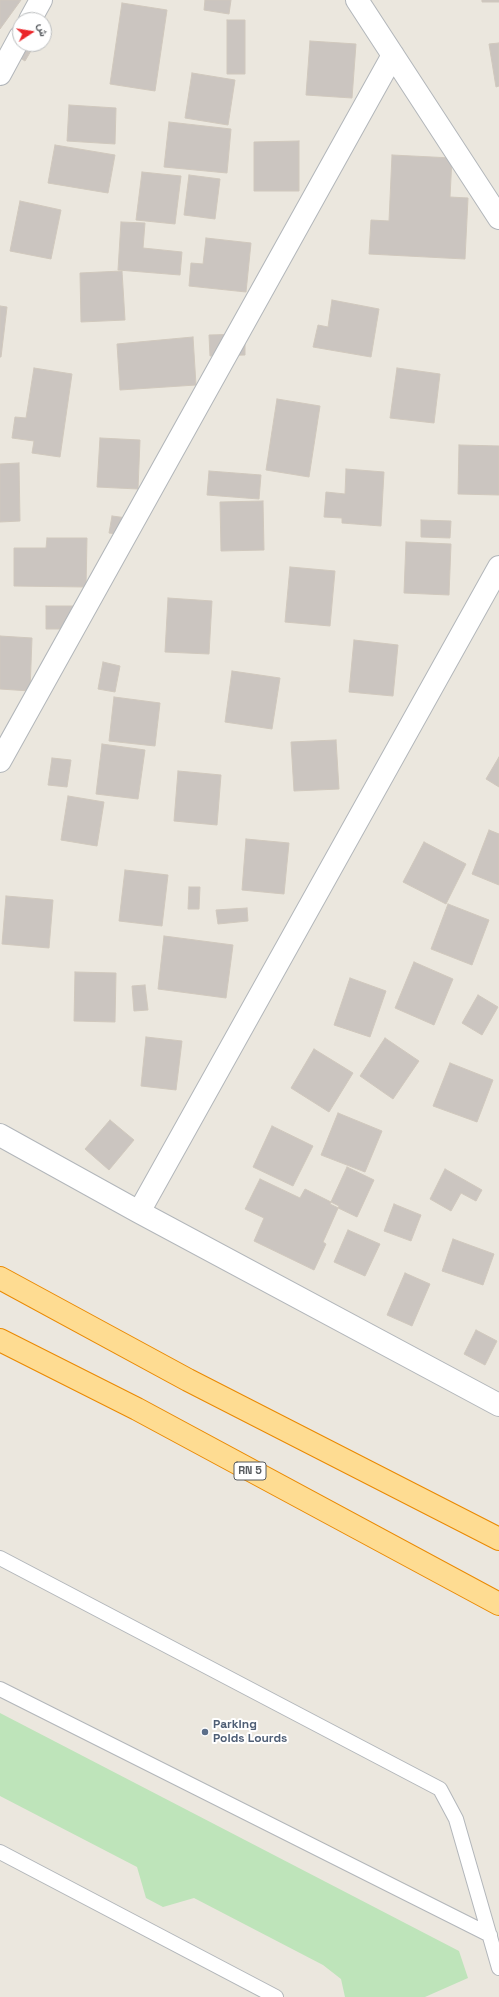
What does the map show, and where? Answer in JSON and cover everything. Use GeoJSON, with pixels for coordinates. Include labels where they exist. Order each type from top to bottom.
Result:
{"type":"FeatureCollection","features":[{"type":"Feature","properties":{"kind":"highway"},"geometry":{"type":"LineString","coordinates":[[0,1278],[188,1380],[499,1539]]}},
{"type":"Feature","properties":{"kind":"highway","name":"RN 5"},"geometry":{"type":"LineString","coordinates":[[0,1340],[137,1410],[499,1604]]}},
{"type":"Feature","properties":{"kind":"street"},"geometry":{"type":"LineString","coordinates":[[34,12],[41,0]]}},
{"type":"Feature","properties":{"kind":"street"},"geometry":{"type":"LineString","coordinates":[[357,0],[499,218]]}},
{"type":"Feature","properties":{"kind":"street"},"geometry":{"type":"LineString","coordinates":[[0,74],[12,52]]}},
{"type":"Feature","properties":{"kind":"street"},"geometry":{"type":"LineString","coordinates":[[0,761],[393,55]]}},
{"type":"Feature","properties":{"kind":"street"},"geometry":{"type":"LineString","coordinates":[[139,1212],[499,567]]}},
{"type":"Feature","properties":{"kind":"street"},"geometry":{"type":"LineString","coordinates":[[0,1135],[139,1212],[499,1405]]}},
{"type":"Feature","properties":{"kind":"lane"},"geometry":{"type":"LineString","coordinates":[[0,1558],[440,1789],[456,1819],[499,1968]]}},
{"type":"Feature","properties":{"kind":"lane"},"geometry":{"type":"LineString","coordinates":[[0,1689],[490,1936]]}},
{"type":"Feature","properties":{"kind":"lane"},"geometry":{"type":"LineString","coordinates":[[0,1852],[276,1997]]}},
{"type":"Feature","properties":{"kind":"green space"},"geometry":{"type":"Polygon","coordinates":[[[0,1713],[459,1951],[468,1978],[425,1997],[345,1997],[341,1979],[323,1965],[194,1898],[163,1907],[146,1898],[137,1867],[0,1796],[0,1713]]]}},
{"type":"Feature","properties":{"kind":"building"},"geometry":{"type":"Polygon","coordinates":[[[0,0],[21,0],[12,12],[0,29],[0,0]]]}},
{"type":"Feature","properties":{"kind":"building"},"geometry":{"type":"Polygon","coordinates":[[[205,0],[231,0],[229,14],[204,10],[205,0]]]}},
{"type":"Feature","properties":{"kind":"building"},"geometry":{"type":"Polygon","coordinates":[[[482,0],[499,0],[499,2],[482,2],[482,0]]]}},
{"type":"Feature","properties":{"kind":"building"},"geometry":{"type":"Polygon","coordinates":[[[122,3],[167,10],[155,91],[110,84],[122,3]]]}},
{"type":"Feature","properties":{"kind":"building"},"geometry":{"type":"Polygon","coordinates":[[[227,20],[245,20],[245,74],[227,74],[227,20]]]}},
{"type":"Feature","properties":{"kind":"building"},"geometry":{"type":"Polygon","coordinates":[[[12,32],[12,52],[30,52],[25,61],[3,47],[12,32]]]}},
{"type":"Feature","properties":{"kind":"building"},"geometry":{"type":"Polygon","coordinates":[[[310,41],[356,44],[352,98],[306,95],[310,41]]]}},
{"type":"Feature","properties":{"kind":"building"},"geometry":{"type":"Polygon","coordinates":[[[499,43],[499,86],[496,87],[489,44],[499,43]]]}},
{"type":"Feature","properties":{"kind":"building"},"geometry":{"type":"Polygon","coordinates":[[[192,73],[235,80],[228,125],[185,118],[192,73]]]}},
{"type":"Feature","properties":{"kind":"building"},"geometry":{"type":"Polygon","coordinates":[[[69,105],[116,108],[115,144],[67,141],[69,105]]]}},
{"type":"Feature","properties":{"kind":"building"},"geometry":{"type":"Polygon","coordinates":[[[169,122],[231,129],[227,173],[164,167],[169,122]]]}},
{"type":"Feature","properties":{"kind":"building"},"geometry":{"type":"Polygon","coordinates":[[[299,141],[299,191],[254,191],[254,142],[299,141]]]}},
{"type":"Feature","properties":{"kind":"building"},"geometry":{"type":"Polygon","coordinates":[[[55,145],[115,155],[108,193],[48,183],[55,145]]]}},
{"type":"Feature","properties":{"kind":"building"},"geometry":{"type":"Polygon","coordinates":[[[392,155],[452,158],[450,197],[468,198],[465,259],[369,254],[371,220],[389,221],[392,155]]]}},
{"type":"Feature","properties":{"kind":"building"},"geometry":{"type":"Polygon","coordinates":[[[142,172],[181,176],[175,224],[136,220],[142,172]]]}},
{"type":"Feature","properties":{"kind":"building"},"geometry":{"type":"Polygon","coordinates":[[[189,175],[220,179],[215,219],[184,215],[189,175]]]}},
{"type":"Feature","properties":{"kind":"building"},"geometry":{"type":"Polygon","coordinates":[[[20,201],[61,210],[51,259],[10,251],[20,201]]]}},
{"type":"Feature","properties":{"kind":"building"},"geometry":{"type":"Polygon","coordinates":[[[121,222],[145,223],[143,248],[182,252],[180,275],[118,270],[121,222]]]}},
{"type":"Feature","properties":{"kind":"building"},"geometry":{"type":"Polygon","coordinates":[[[206,238],[251,243],[246,292],[189,286],[191,263],[203,264],[206,238]]]}},
{"type":"Feature","properties":{"kind":"building"},"geometry":{"type":"Polygon","coordinates":[[[122,271],[125,320],[81,322],[80,273],[122,271]]]}},
{"type":"Feature","properties":{"kind":"building"},"geometry":{"type":"Polygon","coordinates":[[[332,300],[379,309],[371,357],[313,347],[318,325],[328,327],[332,300]]]}},
{"type":"Feature","properties":{"kind":"building"},"geometry":{"type":"Polygon","coordinates":[[[0,306],[7,307],[1,357],[0,357],[0,306]]]}},
{"type":"Feature","properties":{"kind":"building"},"geometry":{"type":"Polygon","coordinates":[[[245,334],[245,355],[210,356],[209,335],[245,334]]]}},
{"type":"Feature","properties":{"kind":"building"},"geometry":{"type":"Polygon","coordinates":[[[193,337],[196,385],[120,390],[117,344],[193,337]]]}},
{"type":"Feature","properties":{"kind":"building"},"geometry":{"type":"Polygon","coordinates":[[[34,368],[72,374],[60,457],[32,453],[34,441],[12,438],[15,417],[26,418],[34,368]]]}},
{"type":"Feature","properties":{"kind":"building"},"geometry":{"type":"Polygon","coordinates":[[[397,368],[440,374],[434,423],[390,418],[397,368]]]}},
{"type":"Feature","properties":{"kind":"building"},"geometry":{"type":"Polygon","coordinates":[[[277,399],[320,406],[309,477],[266,470],[277,399]]]}},
{"type":"Feature","properties":{"kind":"building"},"geometry":{"type":"Polygon","coordinates":[[[100,438],[140,440],[138,489],[97,487],[100,438]]]}},
{"type":"Feature","properties":{"kind":"building"},"geometry":{"type":"Polygon","coordinates":[[[459,445],[499,446],[499,495],[458,494],[459,445]]]}},
{"type":"Feature","properties":{"kind":"building"},"geometry":{"type":"Polygon","coordinates":[[[19,463],[20,521],[0,522],[0,464],[19,463]]]}},
{"type":"Feature","properties":{"kind":"building"},"geometry":{"type":"Polygon","coordinates":[[[346,469],[384,472],[381,526],[342,523],[342,518],[324,517],[326,492],[345,494],[346,469]]]}},
{"type":"Feature","properties":{"kind":"building"},"geometry":{"type":"Polygon","coordinates":[[[209,471],[261,475],[259,499],[207,495],[209,471]]]}},
{"type":"Feature","properties":{"kind":"building"},"geometry":{"type":"Polygon","coordinates":[[[263,501],[264,550],[221,551],[220,502],[263,501]]]}},
{"type":"Feature","properties":{"kind":"building"},"geometry":{"type":"Polygon","coordinates":[[[112,516],[127,518],[125,535],[109,533],[112,516]]]}},
{"type":"Feature","properties":{"kind":"building"},"geometry":{"type":"Polygon","coordinates":[[[421,520],[451,521],[450,538],[421,537],[421,520]]]}},
{"type":"Feature","properties":{"kind":"building"},"geometry":{"type":"Polygon","coordinates":[[[47,538],[87,538],[86,587],[14,586],[14,548],[46,548],[47,538]]]}},
{"type":"Feature","properties":{"kind":"building"},"geometry":{"type":"Polygon","coordinates":[[[406,542],[451,544],[449,595],[404,593],[406,542]]]}},
{"type":"Feature","properties":{"kind":"building"},"geometry":{"type":"Polygon","coordinates":[[[290,567],[335,571],[330,626],[285,622],[290,567]]]}},
{"type":"Feature","properties":{"kind":"building"},"geometry":{"type":"Polygon","coordinates":[[[168,598],[212,601],[209,654],[165,652],[168,598]]]}},
{"type":"Feature","properties":{"kind":"building"},"geometry":{"type":"Polygon","coordinates":[[[46,606],[75,606],[75,629],[46,629],[46,606]]]}},
{"type":"Feature","properties":{"kind":"building"},"geometry":{"type":"Polygon","coordinates":[[[0,636],[32,638],[30,691],[0,689],[0,636]]]}},
{"type":"Feature","properties":{"kind":"building"},"geometry":{"type":"Polygon","coordinates":[[[354,640],[398,645],[393,696],[349,692],[354,640]]]}},
{"type":"Feature","properties":{"kind":"building"},"geometry":{"type":"Polygon","coordinates":[[[103,662],[120,666],[115,692],[98,689],[103,662]]]}},
{"type":"Feature","properties":{"kind":"building"},"geometry":{"type":"Polygon","coordinates":[[[232,671],[280,678],[272,729],[225,722],[232,671]]]}},
{"type":"Feature","properties":{"kind":"building"},"geometry":{"type":"Polygon","coordinates":[[[114,697],[160,703],[155,746],[109,741],[114,697]]]}},
{"type":"Feature","properties":{"kind":"building"},"geometry":{"type":"Polygon","coordinates":[[[336,740],[339,789],[294,791],[291,742],[336,740]]]}},
{"type":"Feature","properties":{"kind":"building"},"geometry":{"type":"Polygon","coordinates":[[[102,744],[145,750],[138,799],[96,794],[102,744]]]}},
{"type":"Feature","properties":{"kind":"building"},"geometry":{"type":"Polygon","coordinates":[[[499,757],[499,787],[486,779],[499,757]]]}},
{"type":"Feature","properties":{"kind":"building"},"geometry":{"type":"Polygon","coordinates":[[[52,758],[71,760],[67,787],[48,785],[52,758]]]}},
{"type":"Feature","properties":{"kind":"building"},"geometry":{"type":"Polygon","coordinates":[[[178,771],[221,775],[217,825],[174,821],[178,771]]]}},
{"type":"Feature","properties":{"kind":"building"},"geometry":{"type":"Polygon","coordinates":[[[68,796],[104,802],[97,846],[61,840],[68,796]]]}},
{"type":"Feature","properties":{"kind":"building"},"geometry":{"type":"Polygon","coordinates":[[[489,830],[499,834],[499,885],[472,874],[489,830]]]}},
{"type":"Feature","properties":{"kind":"building"},"geometry":{"type":"Polygon","coordinates":[[[246,839],[289,843],[284,894],[242,890],[246,839]]]}},
{"type":"Feature","properties":{"kind":"building"},"geometry":{"type":"Polygon","coordinates":[[[424,842],[466,864],[446,904],[403,882],[424,842]]]}},
{"type":"Feature","properties":{"kind":"building"},"geometry":{"type":"Polygon","coordinates":[[[125,870],[168,875],[162,926],[119,921],[125,870]]]}},
{"type":"Feature","properties":{"kind":"building"},"geometry":{"type":"Polygon","coordinates":[[[189,887],[200,887],[199,909],[188,909],[189,887]]]}},
{"type":"Feature","properties":{"kind":"building"},"geometry":{"type":"Polygon","coordinates":[[[6,896],[53,900],[49,948],[2,944],[6,896]]]}},
{"type":"Feature","properties":{"kind":"building"},"geometry":{"type":"Polygon","coordinates":[[[448,904],[489,920],[472,965],[431,949],[448,904]]]}},
{"type":"Feature","properties":{"kind":"building"},"geometry":{"type":"Polygon","coordinates":[[[247,908],[248,921],[218,924],[216,910],[247,908]]]}},
{"type":"Feature","properties":{"kind":"building"},"geometry":{"type":"Polygon","coordinates":[[[164,936],[233,945],[226,998],[158,989],[164,936]]]}},
{"type":"Feature","properties":{"kind":"building"},"geometry":{"type":"Polygon","coordinates":[[[414,962],[453,979],[434,1025],[395,1008],[414,962]]]}},
{"type":"Feature","properties":{"kind":"building"},"geometry":{"type":"Polygon","coordinates":[[[75,972],[116,973],[115,1022],[74,1021],[75,972]]]}},
{"type":"Feature","properties":{"kind":"building"},"geometry":{"type":"Polygon","coordinates":[[[350,978],[386,991],[370,1037],[334,1025],[350,978]]]}},
{"type":"Feature","properties":{"kind":"building"},"geometry":{"type":"Polygon","coordinates":[[[145,985],[148,1010],[134,1011],[132,986],[145,985]]]}},
{"type":"Feature","properties":{"kind":"building"},"geometry":{"type":"Polygon","coordinates":[[[478,995],[498,1007],[482,1035],[462,1023],[478,995]]]}},
{"type":"Feature","properties":{"kind":"building"},"geometry":{"type":"Polygon","coordinates":[[[146,1037],[182,1041],[176,1090],[141,1086],[146,1037]]]}},
{"type":"Feature","properties":{"kind":"building"},"geometry":{"type":"Polygon","coordinates":[[[385,1038],[419,1061],[393,1099],[360,1076],[385,1038]]]}},
{"type":"Feature","properties":{"kind":"building"},"geometry":{"type":"Polygon","coordinates":[[[314,1049],[353,1073],[329,1112],[291,1088],[314,1049]]]}},
{"type":"Feature","properties":{"kind":"building"},"geometry":{"type":"Polygon","coordinates":[[[450,1063],[493,1080],[477,1122],[433,1106],[450,1063]]]}},
{"type":"Feature","properties":{"kind":"building"},"geometry":{"type":"Polygon","coordinates":[[[338,1113],[382,1131],[365,1172],[321,1155],[338,1113]]]}},
{"type":"Feature","properties":{"kind":"building"},"geometry":{"type":"Polygon","coordinates":[[[110,1120],[134,1140],[109,1170],[85,1149],[110,1120]]]}},
{"type":"Feature","properties":{"kind":"building"},"geometry":{"type":"Polygon","coordinates":[[[272,1126],[313,1146],[293,1186],[253,1167],[272,1126]]]}},
{"type":"Feature","properties":{"kind":"building"},"geometry":{"type":"Polygon","coordinates":[[[347,1167],[374,1180],[357,1217],[330,1204],[347,1167]]]}},
{"type":"Feature","properties":{"kind":"building"},"geometry":{"type":"Polygon","coordinates":[[[445,1169],[482,1190],[476,1201],[461,1193],[451,1211],[430,1199],[445,1169]]]}},
{"type":"Feature","properties":{"kind":"building"},"geometry":{"type":"Polygon","coordinates":[[[260,1179],[300,1198],[305,1189],[339,1206],[323,1242],[326,1244],[314,1270],[254,1241],[264,1218],[245,1209],[260,1179]]]}},
{"type":"Feature","properties":{"kind":"building"},"geometry":{"type":"Polygon","coordinates":[[[394,1204],[421,1215],[411,1241],[384,1231],[394,1204]]]}},
{"type":"Feature","properties":{"kind":"building"},"geometry":{"type":"Polygon","coordinates":[[[348,1230],[380,1244],[365,1276],[334,1262],[348,1230]]]}},
{"type":"Feature","properties":{"kind":"building"},"geometry":{"type":"Polygon","coordinates":[[[453,1239],[494,1254],[483,1285],[442,1271],[453,1239]]]}},
{"type":"Feature","properties":{"kind":"building"},"geometry":{"type":"Polygon","coordinates":[[[405,1273],[430,1284],[412,1326],[387,1315],[405,1273]]]}},
{"type":"Feature","properties":{"kind":"building"},"geometry":{"type":"Polygon","coordinates":[[[476,1330],[497,1341],[485,1365],[464,1354],[476,1330]]]}},
{"type":"Feature","properties":{"kind":"place","name":"Parking Poids Lourds"},"geometry":{"type":"Point","coordinates":[205,1732]}}]}
